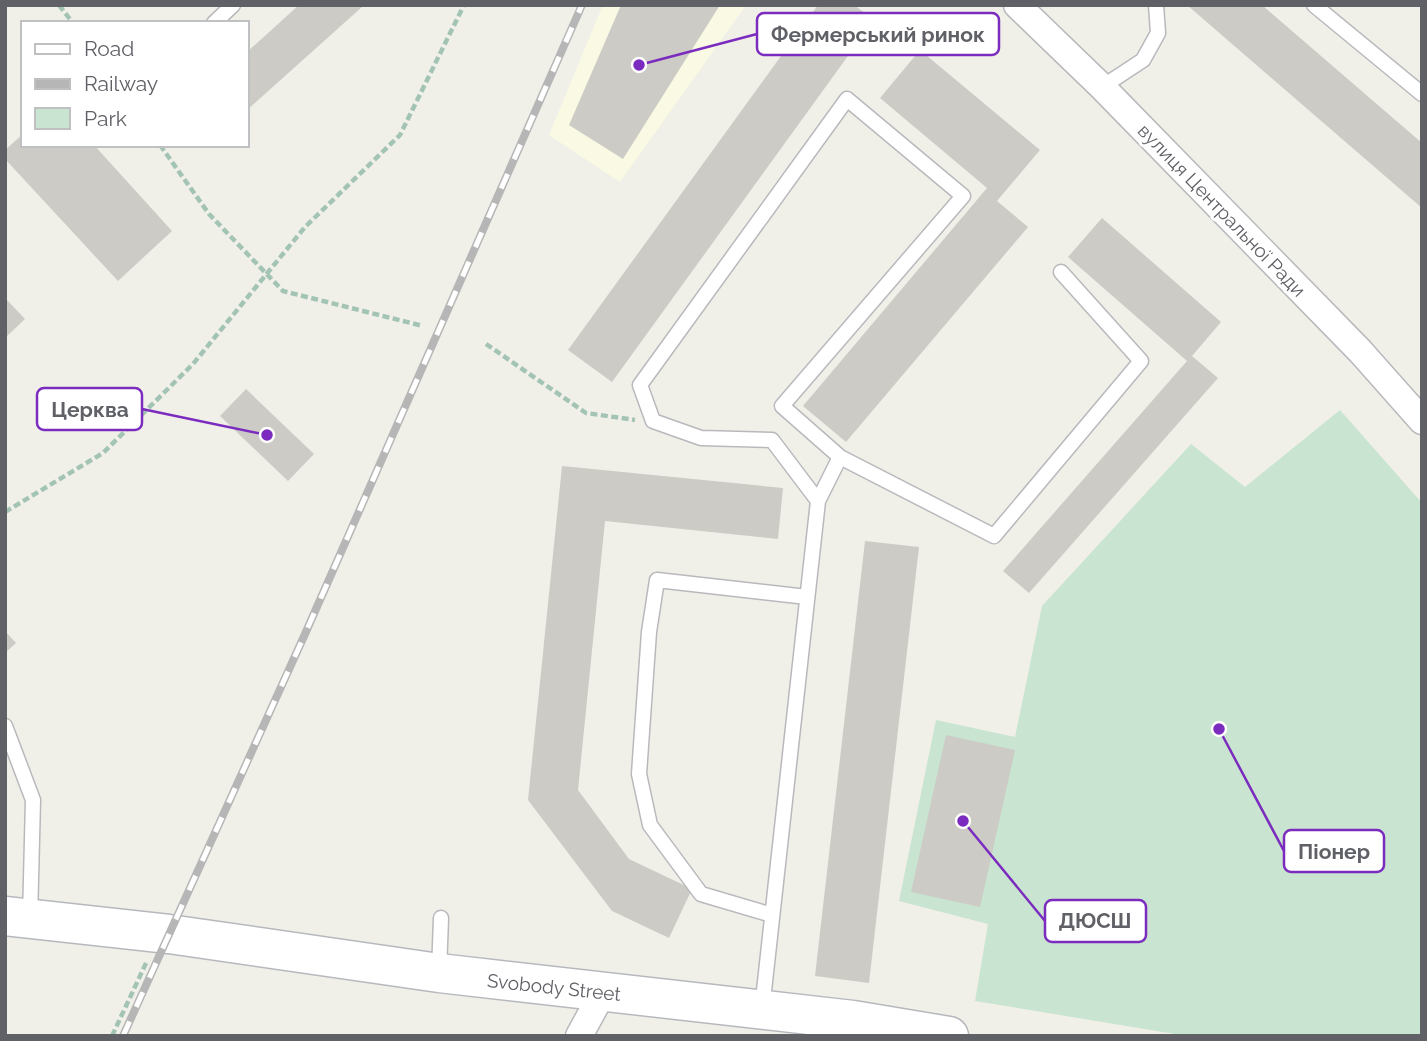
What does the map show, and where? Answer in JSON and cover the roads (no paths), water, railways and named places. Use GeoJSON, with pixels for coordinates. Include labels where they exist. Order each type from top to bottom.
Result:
{"type":"FeatureCollection","features":[{"type":"Feature","properties":{"kind":"main road","name":"Svobody Street"},"geometry":{"type":"LineString","coordinates":[[12,918],[160,934],[439,973],[853,1020],[949,1036]]}},
{"type":"Feature","properties":{"kind":"street","name":"вулиця Центральної Ради"},"geometry":{"type":"LineString","coordinates":[[1017,5],[1102,87],[1360,351],[1422,421]]}},
{"type":"Feature","properties":{"kind":"street"},"geometry":{"type":"LineString","coordinates":[[579,1036],[603,992]]}},
{"type":"Feature","properties":{"kind":"lane"},"geometry":{"type":"LineString","coordinates":[[216,21],[233,5]]}},
{"type":"Feature","properties":{"kind":"lane"},"geometry":{"type":"LineString","coordinates":[[1102,87],[1143,60],[1157,33],[1156,5]]}},
{"type":"Feature","properties":{"kind":"lane"},"geometry":{"type":"LineString","coordinates":[[1314,5],[1422,94]]}},
{"type":"Feature","properties":{"kind":"lane"},"geometry":{"type":"LineString","coordinates":[[818,501],[772,440],[701,438],[653,421],[640,385],[847,99],[963,197],[782,406],[839,457],[994,536],[1140,361],[1061,272]]}},
{"type":"Feature","properties":{"kind":"lane"},"geometry":{"type":"LineString","coordinates":[[762,1010],[818,501],[839,457]]}},
{"type":"Feature","properties":{"kind":"lane"},"geometry":{"type":"LineString","coordinates":[[772,915],[701,894],[650,825],[639,774],[649,632],[657,580],[807,597]]}},
{"type":"Feature","properties":{"kind":"lane"},"geometry":{"type":"LineString","coordinates":[[5,726],[33,800],[12,918]]}},
{"type":"Feature","properties":{"kind":"lane"},"geometry":{"type":"LineString","coordinates":[[439,973],[441,918]]}},
{"type":"Feature","properties":{"kind":"railway"},"geometry":{"type":"LineString","coordinates":[[123,1036],[305,634],[582,5]]}},
{"type":"Feature","properties":{"kind":"place","name":"Фермерський ринок"},"geometry":{"type":"Point","coordinates":[639,65]}},
{"type":"Feature","properties":{"kind":"place","name":"Церква"},"geometry":{"type":"Point","coordinates":[267,435]}},
{"type":"Feature","properties":{"kind":"place","name":"Піонер"},"geometry":{"type":"Point","coordinates":[1219,729]}},
{"type":"Feature","properties":{"kind":"place","name":"ДЮСШ"},"geometry":{"type":"Point","coordinates":[963,821]}}]}
